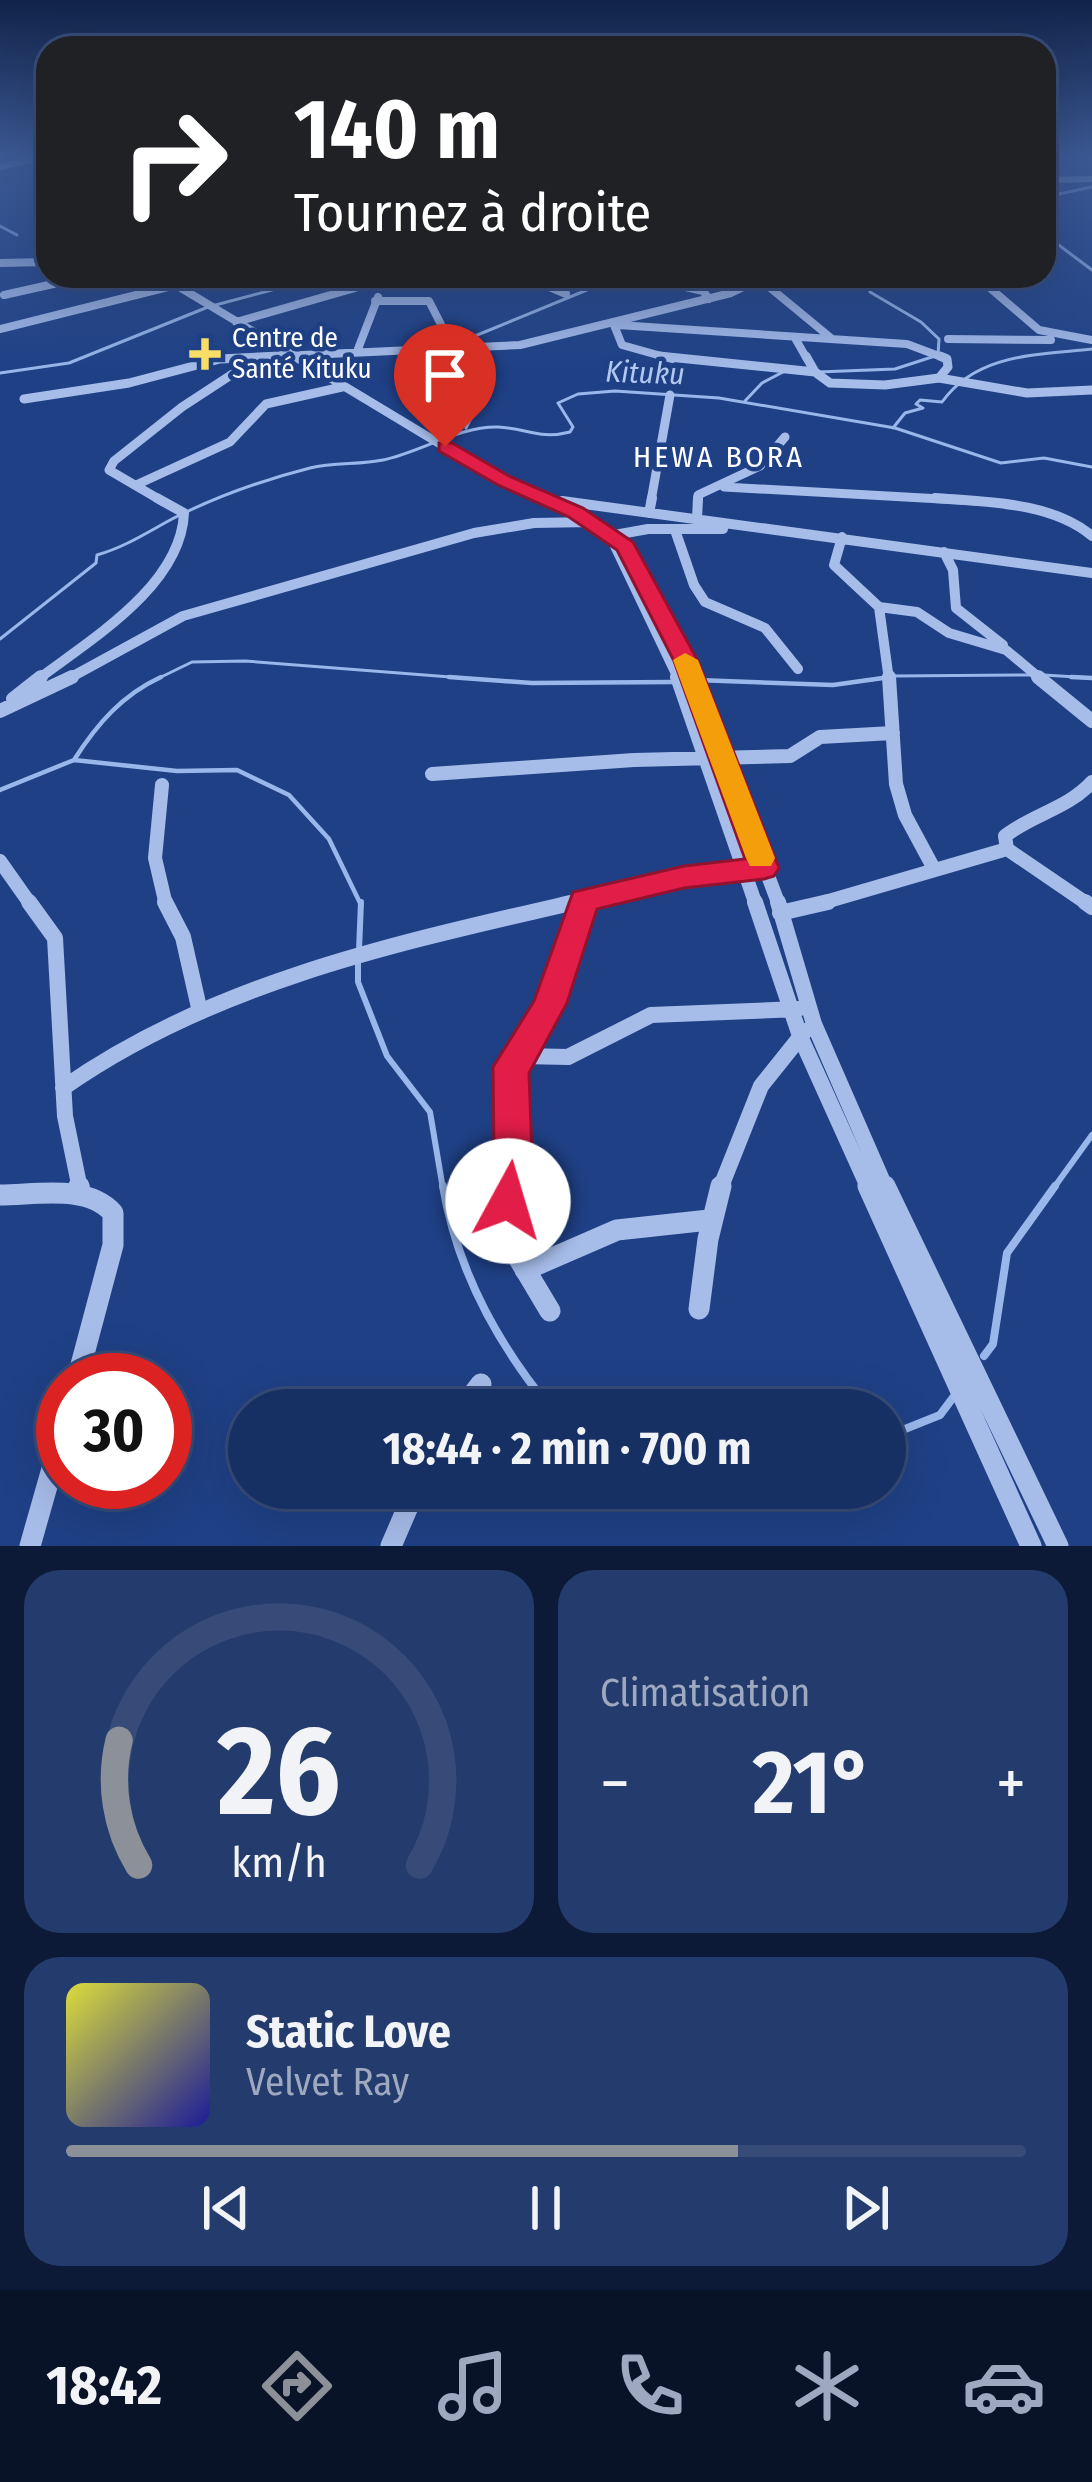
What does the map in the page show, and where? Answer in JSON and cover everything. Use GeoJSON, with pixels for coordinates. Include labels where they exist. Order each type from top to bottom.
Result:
{"type":"FeatureCollection","features":[{"type":"Feature","properties":{"kind":"street"},"geometry":{"type":"LineString","coordinates":[[0,263],[36,262]]}},
{"type":"Feature","properties":{"kind":"street"},"geometry":{"type":"LineString","coordinates":[[4,296],[38,288]]}},
{"type":"Feature","properties":{"kind":"street"},"geometry":{"type":"LineString","coordinates":[[0,329],[165,288]]}},
{"type":"Feature","properties":{"kind":"street"},"geometry":{"type":"LineString","coordinates":[[182,288],[445,447],[591,522],[609,536],[717,758],[804,1019],[1031,1546]]}},
{"type":"Feature","properties":{"kind":"street"},"geometry":{"type":"LineString","coordinates":[[236,322],[354,288]]}},
{"type":"Feature","properties":{"kind":"street"},"geometry":{"type":"LineString","coordinates":[[358,350],[384,288]]}},
{"type":"Feature","properties":{"kind":"street"},"geometry":{"type":"LineString","coordinates":[[552,288],[566,294]]}},
{"type":"Feature","properties":{"kind":"street"},"geometry":{"type":"LineString","coordinates":[[690,288],[703,291],[709,299]]}},
{"type":"Feature","properties":{"kind":"street"},"geometry":{"type":"LineString","coordinates":[[24,399],[129,383],[220,359],[520,345],[739,288]]}},
{"type":"Feature","properties":{"kind":"street"},"geometry":{"type":"LineString","coordinates":[[774,288],[846,346]]}},
{"type":"Feature","properties":{"kind":"street"},"geometry":{"type":"LineString","coordinates":[[989,288],[1029,325],[1056,340]]}},
{"type":"Feature","properties":{"kind":"street"},"geometry":{"type":"LineString","coordinates":[[375,301],[429,301],[452,347]]}},
{"type":"Feature","properties":{"kind":"street"},"geometry":{"type":"LineString","coordinates":[[611,325],[830,337],[934,352],[949,367],[939,378]]}},
{"type":"Feature","properties":{"kind":"street"},"geometry":{"type":"LineString","coordinates":[[611,325],[622,345],[654,355],[754,370],[815,373]]}},
{"type":"Feature","properties":{"kind":"street"},"geometry":{"type":"LineString","coordinates":[[795,338],[823,380],[847,384],[939,378],[1027,393],[1092,390]]}},
{"type":"Feature","properties":{"kind":"street"},"geometry":{"type":"LineString","coordinates":[[948,339],[1092,340]]}},
{"type":"Feature","properties":{"kind":"street"},"geometry":{"type":"LineString","coordinates":[[2,709],[153,586],[184,532],[184,514],[109,470],[114,461],[182,407],[260,356]]}},
{"type":"Feature","properties":{"kind":"street"},"geometry":{"type":"LineString","coordinates":[[136,485],[230,442],[266,404],[342,387]]}},
{"type":"Feature","properties":{"kind":"street"},"geometry":{"type":"LineString","coordinates":[[650,513],[670,395]]}},
{"type":"Feature","properties":{"kind":"street"},"geometry":{"type":"LineString","coordinates":[[697,519],[698,495],[724,487],[773,454],[785,437]]}},
{"type":"Feature","properties":{"kind":"street"},"geometry":{"type":"LineString","coordinates":[[724,487],[959,498],[1072,519],[1092,536]]}},
{"type":"Feature","properties":{"kind":"street"},"geometry":{"type":"LineString","coordinates":[[550,500],[1092,573]]}},
{"type":"Feature","properties":{"kind":"street"},"geometry":{"type":"LineString","coordinates":[[2,709],[105,661],[183,616],[474,532],[535,523],[591,522]]}},
{"type":"Feature","properties":{"kind":"street"},"geometry":{"type":"LineString","coordinates":[[609,536],[758,526]]}},
{"type":"Feature","properties":{"kind":"street"},"geometry":{"type":"LineString","coordinates":[[675,530],[694,585],[705,602],[765,628],[798,669]]}},
{"type":"Feature","properties":{"kind":"street"},"geometry":{"type":"LineString","coordinates":[[842,537],[834,565],[879,607],[917,612],[949,633],[1006,650]]}},
{"type":"Feature","properties":{"kind":"street"},"geometry":{"type":"LineString","coordinates":[[944,552],[953,571],[956,608],[1092,721]]}},
{"type":"Feature","properties":{"kind":"street"},"geometry":{"type":"LineString","coordinates":[[879,607],[896,784],[905,815],[933,867]]}},
{"type":"Feature","properties":{"kind":"street"},"geometry":{"type":"LineString","coordinates":[[432,774],[790,756],[820,737],[893,733]]}},
{"type":"Feature","properties":{"kind":"street"},"geometry":{"type":"LineString","coordinates":[[1092,782],[1064,810],[1024,820],[1005,836],[1007,849],[1092,907]]}},
{"type":"Feature","properties":{"kind":"street"},"geometry":{"type":"LineString","coordinates":[[162,785],[155,858],[166,906],[183,938],[194,975],[200,1012]]}},
{"type":"Feature","properties":{"kind":"street"},"geometry":{"type":"LineString","coordinates":[[780,914],[863,894],[933,867],[1007,849]]}},
{"type":"Feature","properties":{"kind":"street"},"geometry":{"type":"LineString","coordinates":[[0,861],[55,938],[63,1088],[81,1196]]}},
{"type":"Feature","properties":{"kind":"street"},"geometry":{"type":"LineString","coordinates":[[63,1088],[110,1055],[282,977],[365,952],[684,877],[755,869]]}},
{"type":"Feature","properties":{"kind":"street"},"geometry":{"type":"LineString","coordinates":[[755,869],[780,914],[804,1019],[1058,1546]]}},
{"type":"Feature","properties":{"kind":"street"},"geometry":{"type":"LineString","coordinates":[[550,1311],[507,1239],[514,1132],[509,1078],[550,1003],[584,900]]}},
{"type":"Feature","properties":{"kind":"street"},"geometry":{"type":"LineString","coordinates":[[522,1056],[568,1058],[651,1015],[804,1019]]}},
{"type":"Feature","properties":{"kind":"street"},"geometry":{"type":"LineString","coordinates":[[699,1310],[700,1265],[709,1220],[751,1111],[804,1019]]}},
{"type":"Feature","properties":{"kind":"street"},"geometry":{"type":"LineString","coordinates":[[0,1195],[100,1199],[113,1214],[113,1245],[83,1353]]}},
{"type":"Feature","properties":{"kind":"street"},"geometry":{"type":"LineString","coordinates":[[525,1270],[617,1229],[709,1220]]}},
{"type":"Feature","properties":{"kind":"street"},"geometry":{"type":"LineString","coordinates":[[477,1389],[481,1384]]}},
{"type":"Feature","properties":{"kind":"street"},"geometry":{"type":"LineString","coordinates":[[30,1546],[41,1509]]}},
{"type":"Feature","properties":{"kind":"street"},"geometry":{"type":"LineString","coordinates":[[391,1546],[407,1509]]}},
{"type":"Feature","properties":{"kind":"waterway"},"geometry":{"type":"LineString","coordinates":[[4,228],[17,235]]}},
{"type":"Feature","properties":{"kind":"waterway"},"geometry":{"type":"LineString","coordinates":[[1056,243],[1092,270]]}},
{"type":"Feature","properties":{"kind":"waterway"},"geometry":{"type":"LineString","coordinates":[[0,373],[69,363],[208,307],[280,288]]}},
{"type":"Feature","properties":{"kind":"waterway"},"geometry":{"type":"LineString","coordinates":[[466,428],[482,396],[443,379],[455,352],[470,338],[592,288]]}},
{"type":"Feature","properties":{"kind":"waterway"},"geometry":{"type":"LineString","coordinates":[[818,372],[895,369],[938,355],[939,339],[870,288]]}},
{"type":"Feature","properties":{"kind":"waterway"},"geometry":{"type":"LineString","coordinates":[[893,428],[905,413],[923,408],[916,404],[920,400],[942,402],[956,386],[990,365],[1030,355],[1092,349]]}},
{"type":"Feature","properties":{"kind":"waterway"},"geometry":{"type":"LineString","coordinates":[[745,401],[762,383],[783,372]]}},
{"type":"Feature","properties":{"kind":"waterway","name":"Kituku"},"geometry":{"type":"LineString","coordinates":[[0,639],[96,563],[97,555],[205,503],[292,473],[383,460],[483,428],[570,432],[573,427],[558,403],[578,394],[615,391],[719,398],[893,428]]}},
{"type":"Feature","properties":{"kind":"waterway","name":"Kituku"},"geometry":{"type":"LineString","coordinates":[[893,428],[1001,463],[1044,458],[1092,467]]}},
{"type":"Feature","properties":{"kind":"waterway"},"geometry":{"type":"LineString","coordinates":[[160,678],[192,662],[245,661],[470,678]]}},
{"type":"Feature","properties":{"kind":"waterway"},"geometry":{"type":"LineString","coordinates":[[894,676],[1033,675]]}},
{"type":"Feature","properties":{"kind":"waterway"},"geometry":{"type":"LineString","coordinates":[[1044,675],[1092,678],[1071,677]]}},
{"type":"Feature","properties":{"kind":"waterway"},"geometry":{"type":"LineString","coordinates":[[449,677],[470,678]]}},
{"type":"Feature","properties":{"kind":"waterway"},"geometry":{"type":"LineString","coordinates":[[74,760],[112,712],[160,678]]}},
{"type":"Feature","properties":{"kind":"waterway"},"geometry":{"type":"LineString","coordinates":[[155,680],[160,678]]}},
{"type":"Feature","properties":{"kind":"waterway"},"geometry":{"type":"LineString","coordinates":[[470,678],[674,682]]}},
{"type":"Feature","properties":{"kind":"waterway"},"geometry":{"type":"LineString","coordinates":[[470,678],[489,680]]}},
{"type":"Feature","properties":{"kind":"waterway"},"geometry":{"type":"LineString","coordinates":[[697,680],[833,685],[883,678],[871,680]]}},
{"type":"Feature","properties":{"kind":"waterway"},"geometry":{"type":"LineString","coordinates":[[0,790],[74,760]]}},
{"type":"Feature","properties":{"kind":"waterway"},"geometry":{"type":"LineString","coordinates":[[74,760],[177,771],[237,770],[289,795],[329,839],[361,905]]}},
{"type":"Feature","properties":{"kind":"waterway"},"geometry":{"type":"LineString","coordinates":[[359,950],[361,905]]}},
{"type":"Feature","properties":{"kind":"waterway"},"geometry":{"type":"LineString","coordinates":[[358,961],[358,982],[387,1056],[430,1112],[443,1189]]}},
{"type":"Feature","properties":{"kind":"waterway"},"geometry":{"type":"LineString","coordinates":[[1053,1189],[1092,1135]]}},
{"type":"Feature","properties":{"kind":"waterway"},"geometry":{"type":"LineString","coordinates":[[443,1186],[469,1277],[497,1333],[536,1389]]}},
{"type":"Feature","properties":{"kind":"waterway"},"geometry":{"type":"LineString","coordinates":[[984,1356],[993,1344],[1007,1253],[1055,1186]]}},
{"type":"Feature","properties":{"kind":"waterway"},"geometry":{"type":"LineString","coordinates":[[906,1429],[940,1415],[955,1395]]}},
{"type":"Feature","properties":{"kind":"slow traffic"},"geometry":{"type":"LineString","coordinates":[[685,660],[726,757],[760,858]]}},
{"type":"Feature","properties":{"kind":"place","name":"Centre de Santé Kituku"},"geometry":{"type":"Point","coordinates":[205,354]}},
{"type":"Feature","properties":{"kind":"district","name":"HEWA BORA"},"geometry":{"type":"Point","coordinates":[719,457]}},
{"type":"Feature","properties":{"kind":"route"},"geometry":{"type":"LineString","coordinates":[[445,447],[504,481],[576,513],[626,547],[686,661],[764,868],[684,877],[584,900],[550,1003],[522,1056],[511,1067],[513,1154],[508,1201]]}}]}
